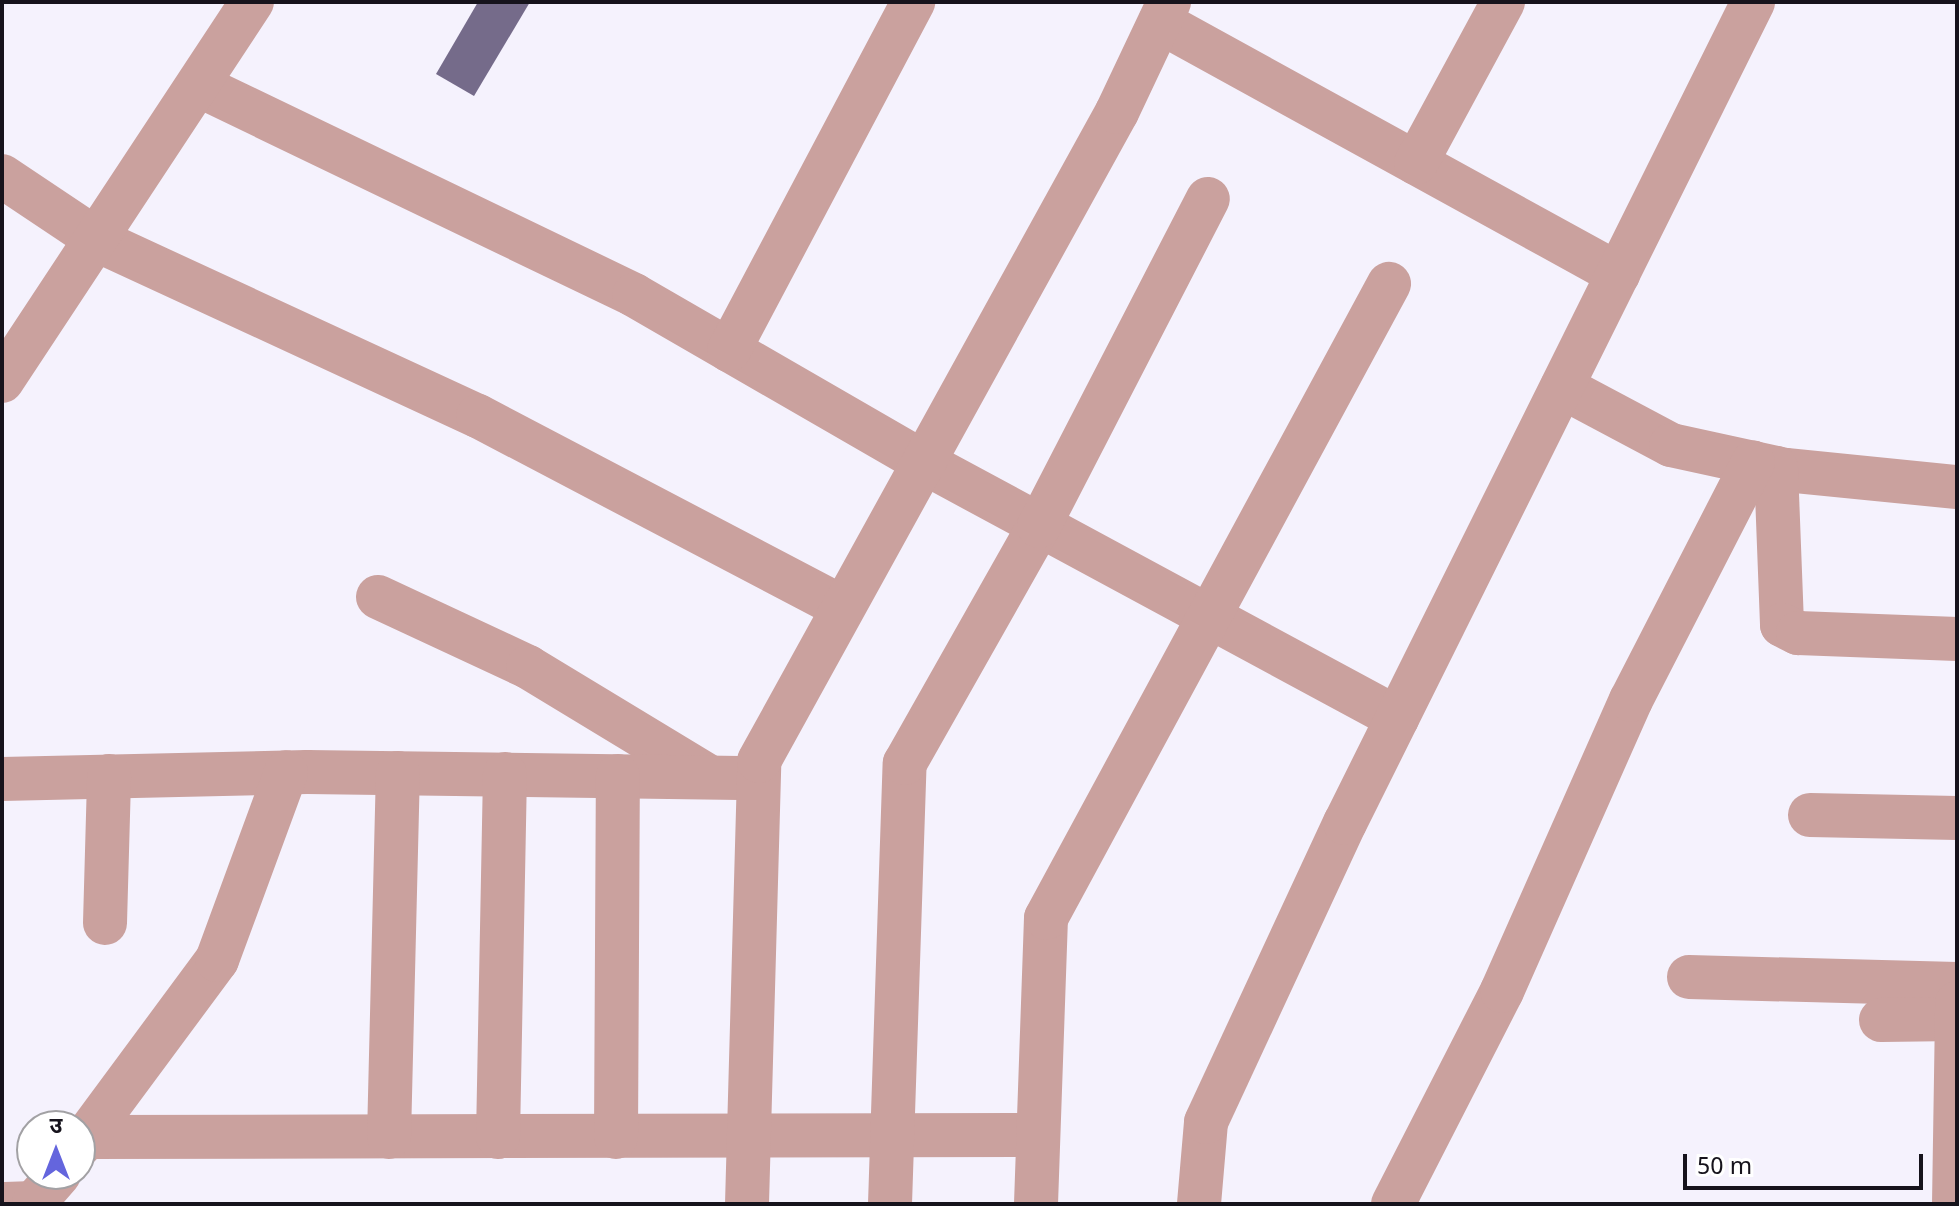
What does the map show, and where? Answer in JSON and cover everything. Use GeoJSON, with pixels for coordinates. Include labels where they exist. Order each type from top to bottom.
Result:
{"type":"FeatureCollection","features":[{"type":"Feature","properties":{"kind":"street"},"geometry":{"type":"LineString","coordinates":[[2,381],[99,241],[252,2]]}},
{"type":"Feature","properties":{"kind":"street"},"geometry":{"type":"LineString","coordinates":[[729,350],[913,2]]}},
{"type":"Feature","properties":{"kind":"street"},"geometry":{"type":"LineString","coordinates":[[1416,163],[1503,2]]}},
{"type":"Feature","properties":{"kind":"street"},"geometry":{"type":"LineString","coordinates":[[1199,1204],[1206,1122],[1397,718],[1753,2]]}},
{"type":"Feature","properties":{"kind":"street"},"geometry":{"type":"LineString","coordinates":[[747,1204],[758,778],[763,751],[923,462],[1164,12],[1416,163],[1618,274]]}},
{"type":"Feature","properties":{"kind":"street"},"geometry":{"type":"LineString","coordinates":[[200,86],[634,295],[923,462],[1397,718]]}},
{"type":"Feature","properties":{"kind":"street"},"geometry":{"type":"LineString","coordinates":[[2,176],[99,241],[478,416],[843,608]]}},
{"type":"Feature","properties":{"kind":"street"},"geometry":{"type":"LineString","coordinates":[[890,1204],[903,771],[1039,526],[1208,199]]}},
{"type":"Feature","properties":{"kind":"street"},"geometry":{"type":"LineString","coordinates":[[1036,1204],[1046,918],[1389,284]]}},
{"type":"Feature","properties":{"kind":"street"},"geometry":{"type":"LineString","coordinates":[[1562,387],[1671,445],[1764,465],[1957,487]]}},
{"type":"Feature","properties":{"kind":"street"},"geometry":{"type":"LineString","coordinates":[[1764,465],[1782,625],[1798,633],[1957,639]]}},
{"type":"Feature","properties":{"kind":"street"},"geometry":{"type":"LineString","coordinates":[[1393,1204],[1502,991],[1631,700],[1764,465]]}},
{"type":"Feature","properties":{"kind":"street"},"geometry":{"type":"LineString","coordinates":[[378,597],[528,667],[710,777]]}},
{"type":"Feature","properties":{"kind":"street"},"geometry":{"type":"LineString","coordinates":[[2,779],[286,772],[758,778]]}},
{"type":"Feature","properties":{"kind":"street"},"geometry":{"type":"LineString","coordinates":[[96,1123],[217,960],[286,772]]}},
{"type":"Feature","properties":{"kind":"street"},"geometry":{"type":"LineString","coordinates":[[389,1137],[398,773]]}},
{"type":"Feature","properties":{"kind":"street"},"geometry":{"type":"LineString","coordinates":[[498,1137],[505,774]]}},
{"type":"Feature","properties":{"kind":"street"},"geometry":{"type":"LineString","coordinates":[[105,923],[109,776]]}},
{"type":"Feature","properties":{"kind":"street"},"geometry":{"type":"LineString","coordinates":[[616,1137],[618,776]]}},
{"type":"Feature","properties":{"kind":"street"},"geometry":{"type":"LineString","coordinates":[[1810,815],[1957,818]]}},
{"type":"Feature","properties":{"kind":"street"},"geometry":{"type":"LineString","coordinates":[[1689,977],[1957,984]]}},
{"type":"Feature","properties":{"kind":"street"},"geometry":{"type":"LineString","coordinates":[[1955,1190],[1957,1003]]}},
{"type":"Feature","properties":{"kind":"street"},"geometry":{"type":"LineString","coordinates":[[1881,1020],[1957,1019]]}},
{"type":"Feature","properties":{"kind":"street"},"geometry":{"type":"LineString","coordinates":[[96,1141],[747,1137],[892,1133],[1037,1135]]}},
{"type":"Feature","properties":{"kind":"street"},"geometry":{"type":"LineString","coordinates":[[5,1204],[34,1203],[45,1190]]}},
{"type":"Feature","properties":{"kind":"building"},"geometry":{"type":"Polygon","coordinates":[[[478,2],[530,2],[474,96],[436,74],[478,2]]]}}]}
